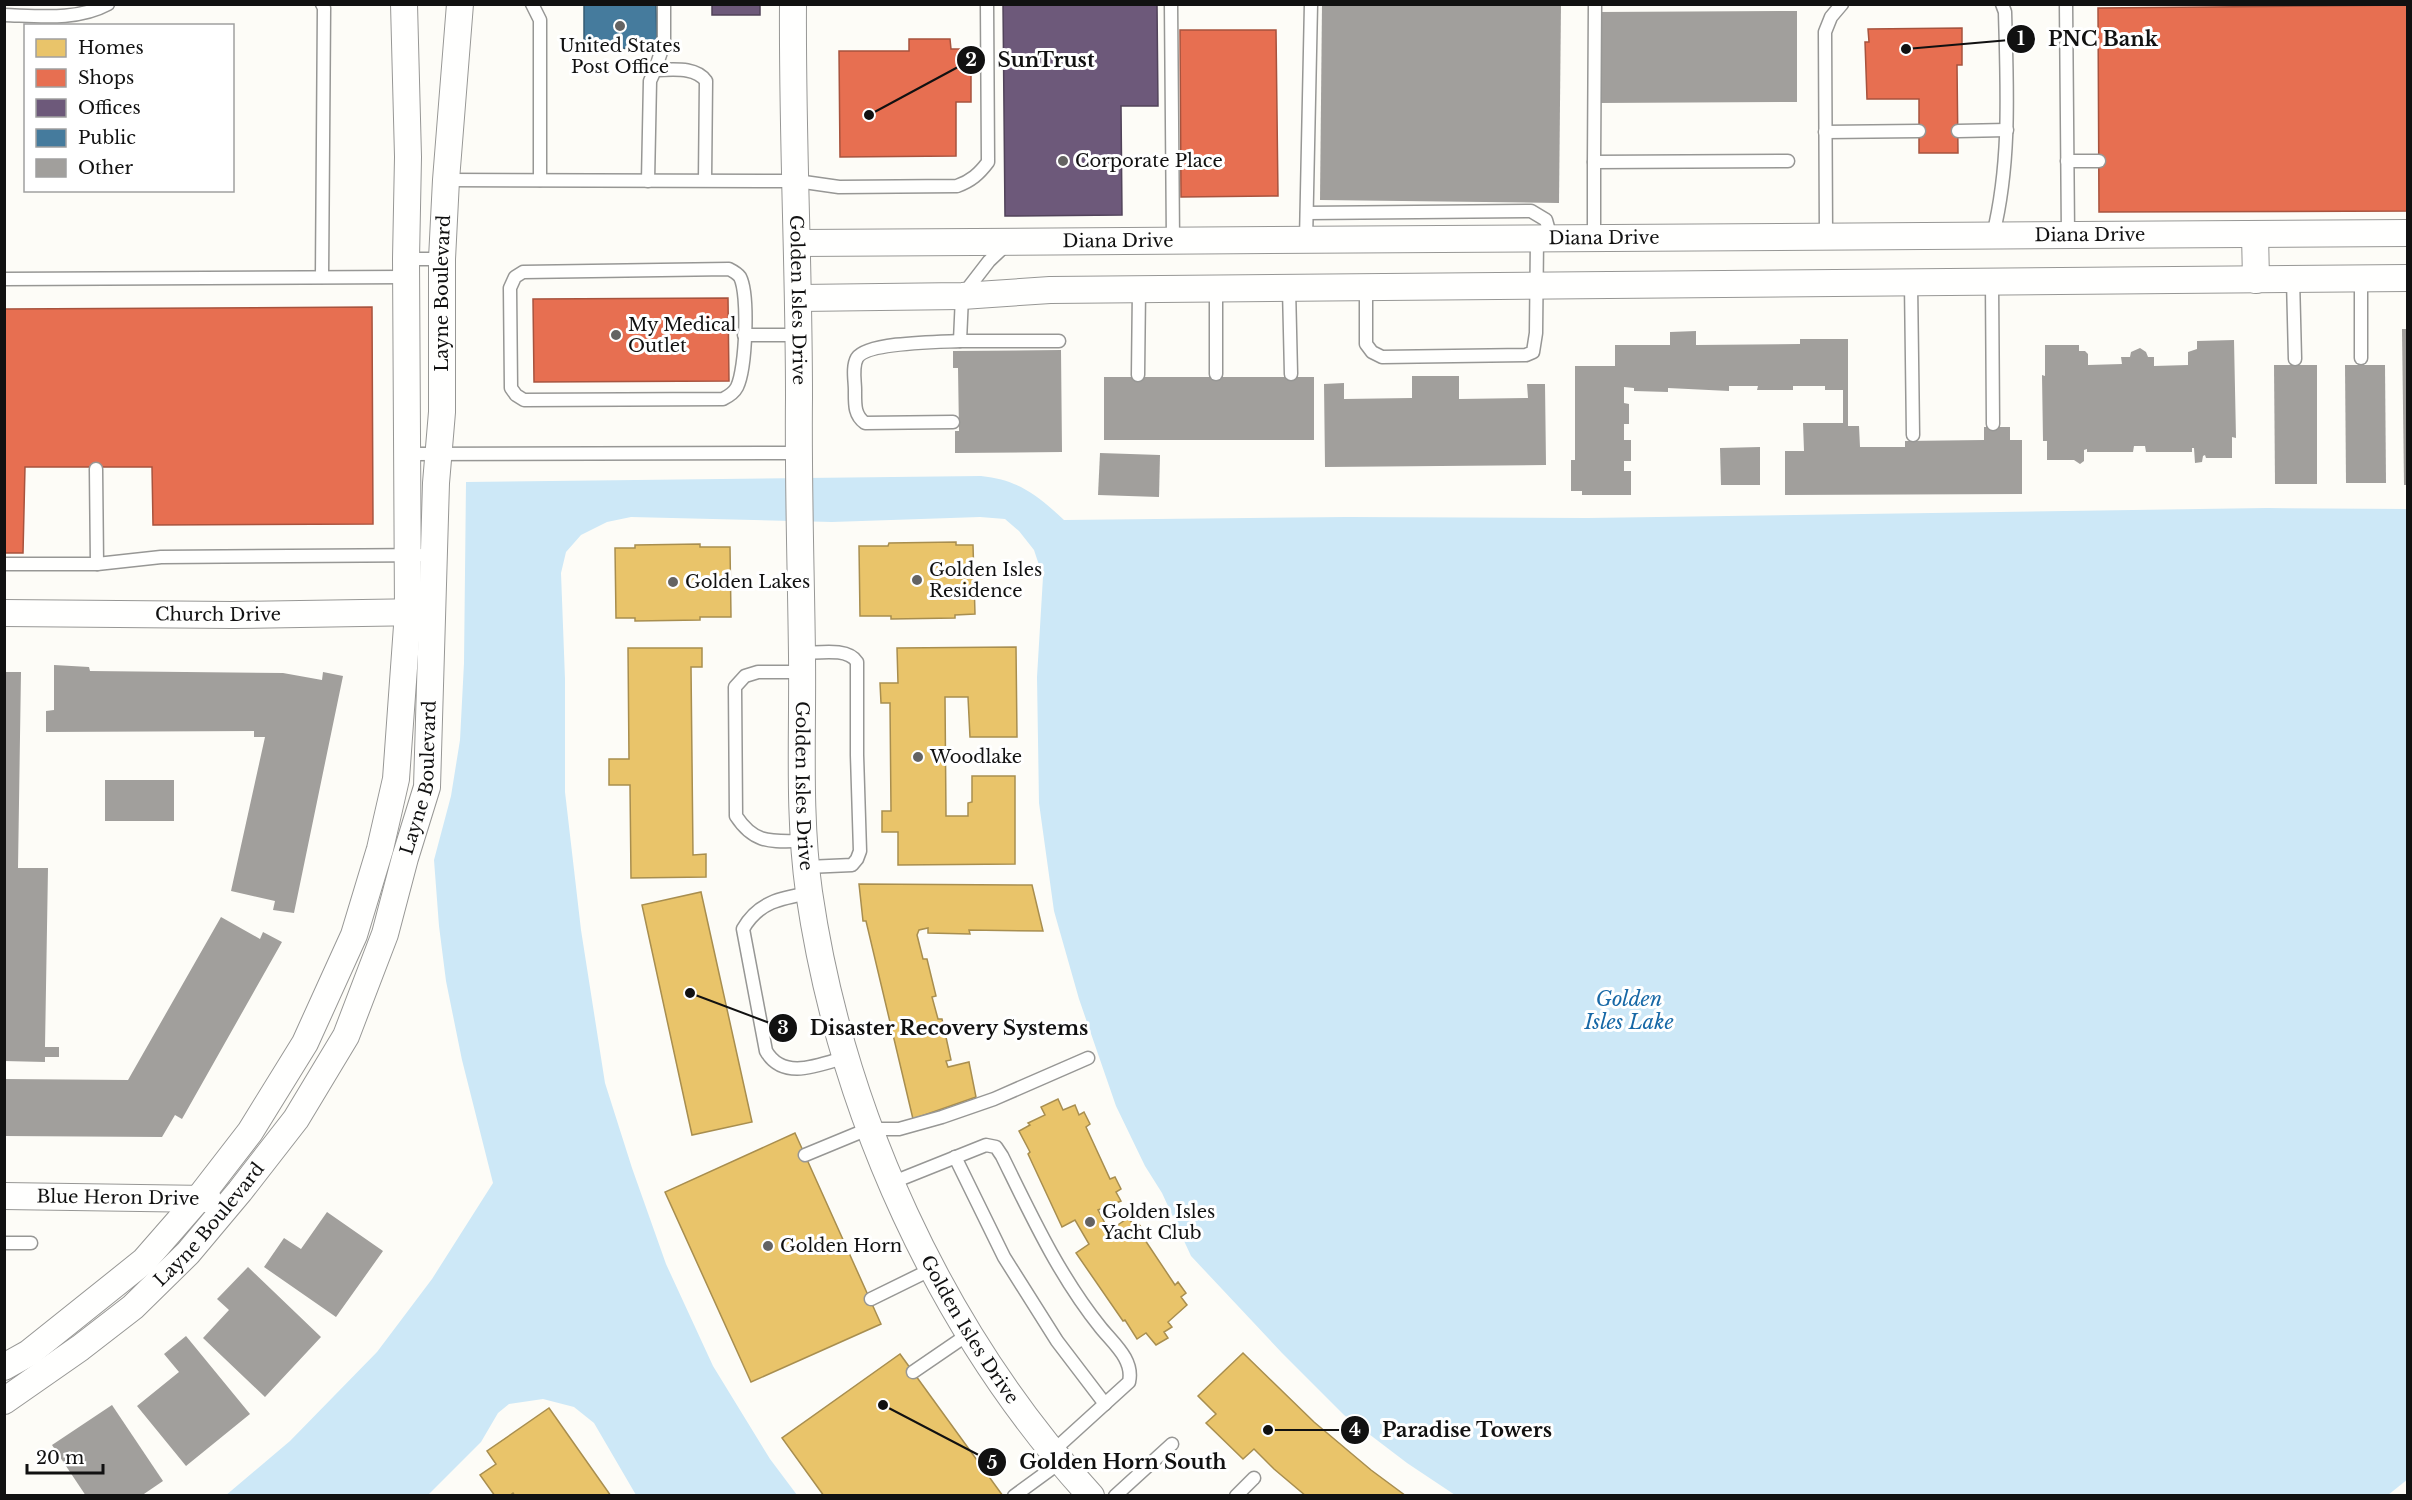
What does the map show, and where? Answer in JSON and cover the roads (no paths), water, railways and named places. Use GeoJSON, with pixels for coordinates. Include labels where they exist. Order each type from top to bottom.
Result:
{"type":"FeatureCollection","features":[{"type":"Feature","properties":{"kind":"street","name":"Layne Boulevard"},"geometry":{"type":"LineString","coordinates":[[4,1367],[29,1353],[144,1261],[199,1198],[250,1132],[305,1043],[354,935],[380,849],[396,779],[408,612],[406,268],[408,157],[404,4]]}},
{"type":"Feature","properties":{"kind":"street","name":"Layne Boulevard"},"geometry":{"type":"LineString","coordinates":[[4,1401],[80,1348],[133,1307],[188,1252],[231,1201],[296,1119],[346,1036],[385,934],[427,787],[436,483],[442,412],[442,259],[460,4]]}},
{"type":"Feature","properties":{"kind":"street","name":"Golden Isles Drive"},"geometry":{"type":"LineString","coordinates":[[793,4],[799,298],[801,793],[810,894],[846,1057],[868,1129],[891,1183],[932,1269],[970,1333],[1012,1398],[1091,1496]]}},
{"type":"Feature","properties":{"kind":"street","name":"Diana Drive"},"geometry":{"type":"LineString","coordinates":[[798,243],[2408,233]]}},
{"type":"Feature","properties":{"kind":"street"},"geometry":{"type":"LineString","coordinates":[[2255,234],[2256,280]]}},
{"type":"Feature","properties":{"kind":"street"},"geometry":{"type":"LineString","coordinates":[[799,298],[962,296],[1050,290],[2408,278]]}},
{"type":"Feature","properties":{"kind":"street","name":"Church Drive"},"geometry":{"type":"LineString","coordinates":[[4,613],[232,615],[433,613]]}},
{"type":"Feature","properties":{"kind":"street"},"geometry":{"type":"LineString","coordinates":[[380,849],[405,858]]}},
{"type":"Feature","properties":{"kind":"street","name":"Blue Heron Drive"},"geometry":{"type":"LineString","coordinates":[[4,1196],[199,1198],[231,1201]]}},
{"type":"Feature","properties":{"kind":"lane"},"geometry":{"type":"LineString","coordinates":[[4,15],[39,10],[92,13],[108,4]]}},
{"type":"Feature","properties":{"kind":"lane"},"geometry":{"type":"LineString","coordinates":[[322,4],[324,8],[322,277]]}},
{"type":"Feature","properties":{"kind":"lane"},"geometry":{"type":"LineString","coordinates":[[532,4],[540,20],[540,180]]}},
{"type":"Feature","properties":{"kind":"lane"},"geometry":{"type":"LineString","coordinates":[[648,180],[650,81],[664,43],[664,4]]}},
{"type":"Feature","properties":{"kind":"lane"},"geometry":{"type":"LineString","coordinates":[[446,180],[797,181],[839,187],[957,186],[969,182],[988,162],[987,4]]}},
{"type":"Feature","properties":{"kind":"lane"},"geometry":{"type":"LineString","coordinates":[[1171,4],[1173,241]]}},
{"type":"Feature","properties":{"kind":"lane"},"geometry":{"type":"LineString","coordinates":[[1306,240],[1311,4]]}},
{"type":"Feature","properties":{"kind":"lane"},"geometry":{"type":"LineString","coordinates":[[1594,237],[1595,4]]}},
{"type":"Feature","properties":{"kind":"lane"},"geometry":{"type":"LineString","coordinates":[[1826,236],[1825,32],[1831,17],[1842,4]]}},
{"type":"Feature","properties":{"kind":"lane"},"geometry":{"type":"LineString","coordinates":[[1993,235],[2002,198],[2007,130],[2005,12],[2002,4]]}},
{"type":"Feature","properties":{"kind":"lane"},"geometry":{"type":"LineString","coordinates":[[2066,4],[2068,235]]}},
{"type":"Feature","properties":{"kind":"lane"},"geometry":{"type":"LineString","coordinates":[[655,70],[691,71],[700,74],[706,81],[705,180]]}},
{"type":"Feature","properties":{"kind":"lane"},"geometry":{"type":"LineString","coordinates":[[1958,131],[2007,130]]}},
{"type":"Feature","properties":{"kind":"lane"},"geometry":{"type":"LineString","coordinates":[[1826,132],[1920,131]]}},
{"type":"Feature","properties":{"kind":"lane"},"geometry":{"type":"LineString","coordinates":[[1594,162],[1788,161]]}},
{"type":"Feature","properties":{"kind":"lane"},"geometry":{"type":"LineString","coordinates":[[2067,161],[2099,161]]}},
{"type":"Feature","properties":{"kind":"lane"},"geometry":{"type":"LineString","coordinates":[[1307,213],[1531,211],[1546,220],[1536,286],[1536,333],[1533,352],[1526,355],[1382,357],[1372,352],[1366,344],[1366,287]]}},
{"type":"Feature","properties":{"kind":"lane"},"geometry":{"type":"LineString","coordinates":[[960,341],[962,296],[989,261],[1010,242]]}},
{"type":"Feature","properties":{"kind":"lane"},"geometry":{"type":"LineString","coordinates":[[4,279],[322,277],[406,268],[442,259]]}},
{"type":"Feature","properties":{"kind":"lane"},"geometry":{"type":"LineString","coordinates":[[729,269],[738,274],[743,286],[744,335],[745,359],[738,386],[732,394],[723,399],[524,400],[516,396],[511,388],[510,288],[515,277],[523,272],[729,269]]}},
{"type":"Feature","properties":{"kind":"lane"},"geometry":{"type":"LineString","coordinates":[[2294,279],[2295,359]]}},
{"type":"Feature","properties":{"kind":"lane"},"geometry":{"type":"LineString","coordinates":[[2361,279],[2361,358]]}},
{"type":"Feature","properties":{"kind":"lane"},"geometry":{"type":"LineString","coordinates":[[1992,282],[1993,424]]}},
{"type":"Feature","properties":{"kind":"lane"},"geometry":{"type":"LineString","coordinates":[[1911,283],[1913,435]]}},
{"type":"Feature","properties":{"kind":"lane"},"geometry":{"type":"LineString","coordinates":[[1289,288],[1291,374]]}},
{"type":"Feature","properties":{"kind":"lane"},"geometry":{"type":"LineString","coordinates":[[1138,375],[1139,289]]}},
{"type":"Feature","properties":{"kind":"lane"},"geometry":{"type":"LineString","coordinates":[[1216,289],[1216,374]]}},
{"type":"Feature","properties":{"kind":"lane"},"geometry":{"type":"LineString","coordinates":[[744,335],[799,335]]}},
{"type":"Feature","properties":{"kind":"lane"},"geometry":{"type":"LineString","coordinates":[[953,422],[865,423],[855,410],[854,367],[857,358],[864,351],[882,347],[960,341],[1059,341]]}},
{"type":"Feature","properties":{"kind":"lane"},"geometry":{"type":"LineString","coordinates":[[407,454],[799,462]]}},
{"type":"Feature","properties":{"kind":"lane"},"geometry":{"type":"LineString","coordinates":[[96,469],[97,564]]}},
{"type":"Feature","properties":{"kind":"lane"},"geometry":{"type":"LineString","coordinates":[[4,564],[97,564],[161,557],[435,555]]}},
{"type":"Feature","properties":{"kind":"lane"},"geometry":{"type":"LineString","coordinates":[[804,841],[771,841],[758,838],[746,830],[736,816],[735,687],[745,676],[758,672],[847,653],[854,656],[857,662],[856,755],[860,851],[858,859],[852,865],[807,867]]}},
{"type":"Feature","properties":{"kind":"lane"},"geometry":{"type":"LineString","coordinates":[[810,894],[776,899],[761,907],[749,918],[743,929],[766,1051],[772,1060],[782,1066],[803,1069],[846,1057]]}},
{"type":"Feature","properties":{"kind":"lane"},"geometry":{"type":"LineString","coordinates":[[805,1155],[868,1129],[899,1129],[935,1120],[994,1099],[1088,1058]]}},
{"type":"Feature","properties":{"kind":"lane"},"geometry":{"type":"LineString","coordinates":[[891,1183],[986,1145],[996,1147],[1044,1243],[1098,1325],[1129,1363],[1132,1372],[1129,1382],[1105,1404],[1058,1456],[1014,1496]]}},
{"type":"Feature","properties":{"kind":"lane"},"geometry":{"type":"LineString","coordinates":[[955,1157],[1004,1257],[1057,1341],[1105,1404]]}},
{"type":"Feature","properties":{"kind":"lane"},"geometry":{"type":"LineString","coordinates":[[4,1243],[31,1243]]}},
{"type":"Feature","properties":{"kind":"lane"},"geometry":{"type":"LineString","coordinates":[[871,1299],[932,1269]]}},
{"type":"Feature","properties":{"kind":"lane"},"geometry":{"type":"LineString","coordinates":[[913,1372],[970,1333]]}},
{"type":"Feature","properties":{"kind":"lane"},"geometry":{"type":"LineString","coordinates":[[1115,1496],[1172,1444]]}},
{"type":"Feature","properties":{"kind":"lane"},"geometry":{"type":"LineString","coordinates":[[1236,1496],[1254,1478]]}},
{"type":"Feature","properties":{"kind":"water","name":"Golden Isles Lake"},"geometry":{"type":"Polygon","coordinates":[[[981,476],[1006,481],[1027,490],[1064,520],[1347,517],[1588,518],[2267,508],[2407,509],[2408,1479],[2388,1495],[1455,1495],[1407,1463],[1344,1415],[1191,1256],[1162,1193],[1145,1166],[1116,1106],[1079,999],[1054,911],[1039,803],[1037,677],[1043,577],[1034,550],[1019,531],[1005,519],[980,517],[832,522],[631,517],[607,522],[581,535],[566,552],[561,573],[565,679],[565,792],[581,930],[605,1083],[666,1264],[713,1366],[770,1459],[797,1495],[636,1495],[594,1423],[574,1407],[543,1399],[509,1404],[498,1413],[481,1442],[428,1495],[225,1496],[290,1441],[377,1352],[432,1279],[493,1183],[462,1060],[446,981],[434,860],[451,796],[460,740],[464,663],[466,482],[981,476]]]}},
{"type":"Feature","properties":{"kind":"place","name":"United States Post Office"},"geometry":{"type":"Point","coordinates":[620,26]}},
{"type":"Feature","properties":{"kind":"place","name":"PNC Bank"},"geometry":{"type":"Point","coordinates":[1906,49]}},
{"type":"Feature","properties":{"kind":"place","name":"SunTrust"},"geometry":{"type":"Point","coordinates":[869,115]}},
{"type":"Feature","properties":{"kind":"place","name":"Corporate Place"},"geometry":{"type":"Point","coordinates":[1063,161]}},
{"type":"Feature","properties":{"kind":"place","name":"My Medical Outlet"},"geometry":{"type":"Point","coordinates":[616,335]}},
{"type":"Feature","properties":{"kind":"place","name":"Golden Isles Residence"},"geometry":{"type":"Point","coordinates":[917,580]}},
{"type":"Feature","properties":{"kind":"place","name":"Golden Lakes"},"geometry":{"type":"Point","coordinates":[673,582]}},
{"type":"Feature","properties":{"kind":"place","name":"Woodlake"},"geometry":{"type":"Point","coordinates":[918,757]}},
{"type":"Feature","properties":{"kind":"place","name":"Disaster Recovery Systems"},"geometry":{"type":"Point","coordinates":[690,993]}},
{"type":"Feature","properties":{"kind":"place","name":"Golden Isles Yacht Club"},"geometry":{"type":"Point","coordinates":[1090,1222]}},
{"type":"Feature","properties":{"kind":"place","name":"Golden Horn"},"geometry":{"type":"Point","coordinates":[768,1246]}},
{"type":"Feature","properties":{"kind":"place","name":"Golden Horn South"},"geometry":{"type":"Point","coordinates":[883,1405]}},
{"type":"Feature","properties":{"kind":"place","name":"Paradise Towers"},"geometry":{"type":"Point","coordinates":[1268,1430]}}]}
